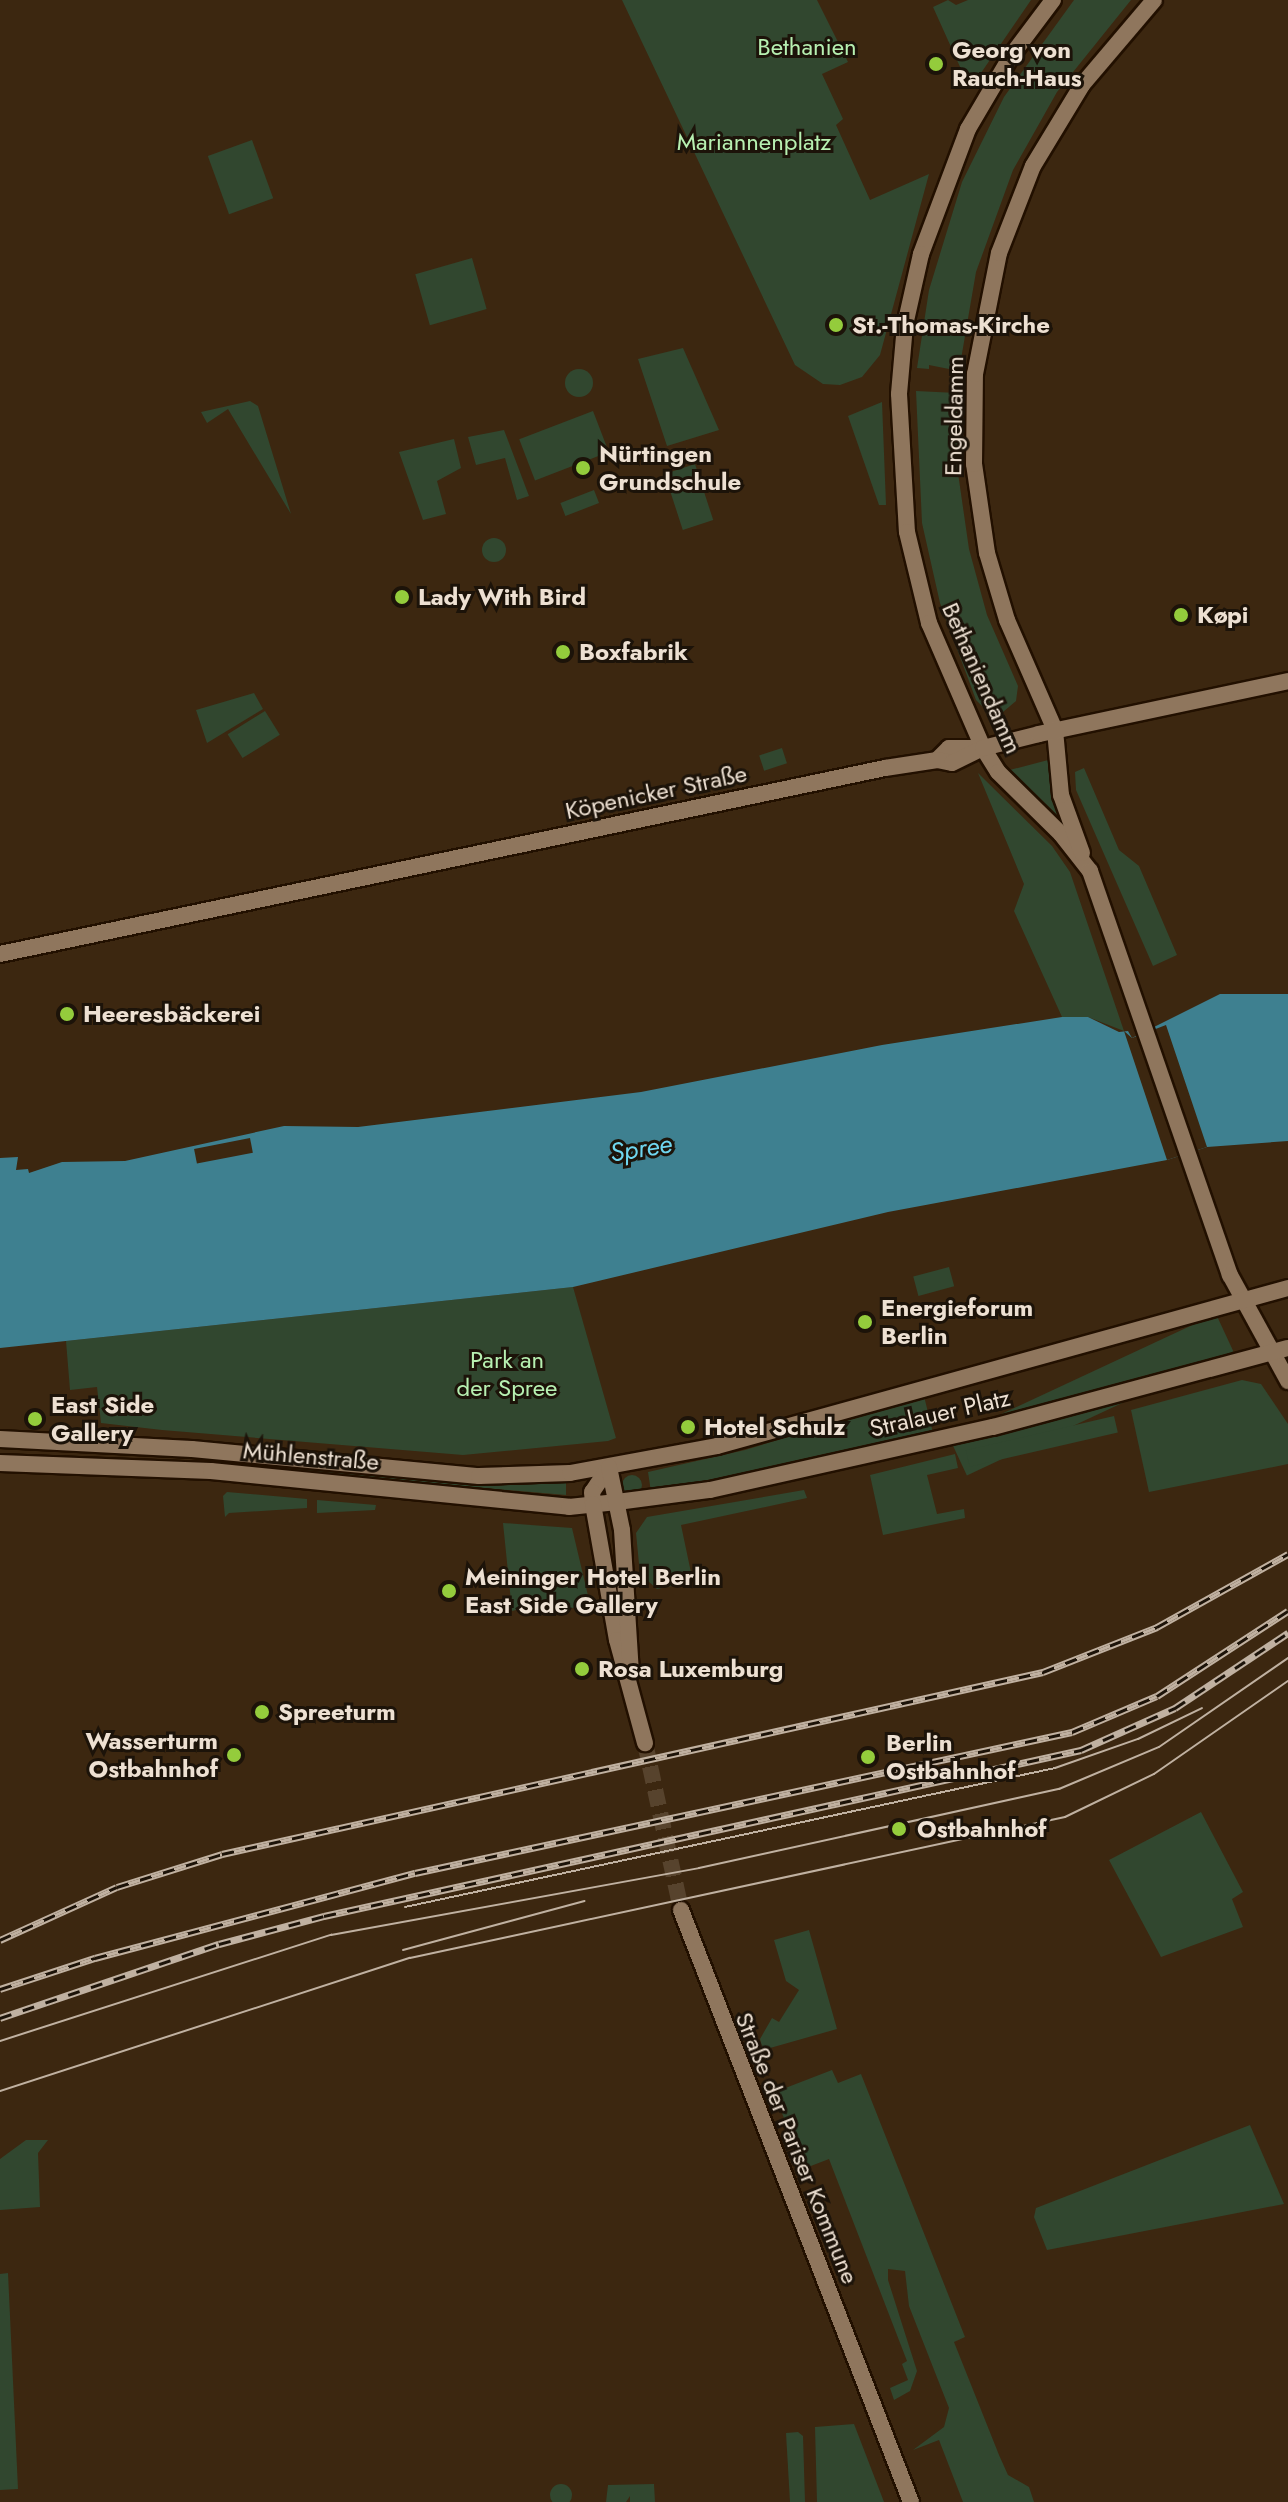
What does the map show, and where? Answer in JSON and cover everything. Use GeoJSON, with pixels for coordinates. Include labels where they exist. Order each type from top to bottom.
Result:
{"type":"FeatureCollection","features":[{"type":"Feature","properties":{"kind":"main road","name":"Bethaniendamm"},"geometry":{"type":"LineString","coordinates":[[1053,0],[996,80],[951,165],[921,254],[902,346],[898,439],[912,561],[937,645],[983,748],[998,772],[1085,862],[1147,1032],[1187,1155],[1242,1299],[1288,1381]]}},
{"type":"Feature","properties":{"kind":"main road","name":"Engeldamm"},"geometry":{"type":"LineString","coordinates":[[1085,862],[1062,800],[1055,730],[1007,620],[982,527],[973,421],[981,326],[1005,234],[1044,145],[1099,62],[1154,0]]}},
{"type":"Feature","properties":{"kind":"main road","name":"Köpenicker Straße"},"geometry":{"type":"LineString","coordinates":[[0,954],[334,884],[362,874],[385,873],[937,760],[969,759],[983,748],[1055,730],[1288,681]]}},
{"type":"Feature","properties":{"kind":"main road","name":"Stralauer Platz"},"geometry":{"type":"LineString","coordinates":[[609,1467],[732,1442],[1288,1288]]}},
{"type":"Feature","properties":{"kind":"main road","name":"Stralauer Platz"},"geometry":{"type":"LineString","coordinates":[[617,1502],[710,1490],[953,1436],[1288,1348]]}},
{"type":"Feature","properties":{"kind":"main road","name":"Mühlenstraße"},"geometry":{"type":"LineString","coordinates":[[0,1439],[213,1451],[479,1476],[609,1467]]}},
{"type":"Feature","properties":{"kind":"main road"},"geometry":{"type":"LineString","coordinates":[[211,1471],[213,1451]]}},
{"type":"Feature","properties":{"kind":"main road","name":"Mühlenstraße"},"geometry":{"type":"LineString","coordinates":[[0,1463],[211,1471],[486,1500],[617,1502]]}},
{"type":"Feature","properties":{"kind":"main road"},"geometry":{"type":"LineString","coordinates":[[609,1467],[617,1502],[630,1677]]}},
{"type":"Feature","properties":{"kind":"main road"},"geometry":{"type":"LineString","coordinates":[[609,1467],[592,1492],[593,1504],[617,1640],[630,1677],[645,1743]]}},
{"type":"Feature","properties":{"kind":"main road","name":"Straße der Pariser Kommune"},"geometry":{"type":"LineString","coordinates":[[681,1910],[911,2502]]}},
{"type":"Feature","properties":{"kind":"green space","name":"Mariannenplatz"},"geometry":{"type":"Polygon","coordinates":[[[622,0],[817,0],[848,62],[822,74],[843,119],[836,125],[870,200],[929,174],[880,355],[862,377],[840,385],[823,384],[795,365],[622,0]]]}},
{"type":"Feature","properties":{"kind":"green space"},"geometry":{"type":"Polygon","coordinates":[[[948,0],[956,5],[968,0],[1031,0],[970,89],[933,7],[948,0]]]}},
{"type":"Feature","properties":{"kind":"green space"},"geometry":{"type":"Polygon","coordinates":[[[1074,0],[1131,0],[1057,92],[1013,170],[976,272],[959,371],[929,365],[929,369],[917,368],[929,290],[962,182],[1004,97],[1074,0]]]}},
{"type":"Feature","properties":{"kind":"green space"},"geometry":{"type":"Polygon","coordinates":[[[252,140],[273,198],[229,214],[208,156],[252,140]]]}},
{"type":"Feature","properties":{"kind":"green space"},"geometry":{"type":"Polygon","coordinates":[[[472,258],[487,309],[430,325],[415,274],[472,258]]]}},
{"type":"Feature","properties":{"kind":"green space"},"geometry":{"type":"Polygon","coordinates":[[[683,348],[719,430],[667,446],[638,359],[683,348]]]}},
{"type":"Feature","properties":{"kind":"green space"},"geometry":{"type":"Polygon","coordinates":[[[579,369],[589,373],[593,383],[589,393],[579,397],[569,393],[565,383],[569,373],[579,369]]]}},
{"type":"Feature","properties":{"kind":"green space"},"geometry":{"type":"Polygon","coordinates":[[[916,391],[957,393],[958,473],[969,549],[987,615],[1018,686],[1016,701],[1003,712],[986,710],[976,700],[940,603],[922,523],[916,391]]]}},
{"type":"Feature","properties":{"kind":"green space"},"geometry":{"type":"Polygon","coordinates":[[[250,401],[258,406],[291,514],[228,409],[207,423],[201,412],[250,401]]]}},
{"type":"Feature","properties":{"kind":"green space"},"geometry":{"type":"Polygon","coordinates":[[[882,402],[886,505],[879,505],[848,416],[882,402]]]}},
{"type":"Feature","properties":{"kind":"green space"},"geometry":{"type":"Polygon","coordinates":[[[593,411],[609,452],[535,480],[519,439],[593,411]]]}},
{"type":"Feature","properties":{"kind":"green space"},"geometry":{"type":"Polygon","coordinates":[[[504,430],[529,496],[517,500],[505,458],[476,465],[468,437],[504,430]]]}},
{"type":"Feature","properties":{"kind":"green space"},"geometry":{"type":"Polygon","coordinates":[[[454,439],[461,468],[437,481],[446,514],[423,520],[399,452],[454,439]]]}},
{"type":"Feature","properties":{"kind":"green space"},"geometry":{"type":"Polygon","coordinates":[[[695,464],[713,520],[683,530],[665,474],[695,464]]]}},
{"type":"Feature","properties":{"kind":"green space"},"geometry":{"type":"Polygon","coordinates":[[[594,490],[599,503],[565,516],[560,503],[594,490]]]}},
{"type":"Feature","properties":{"kind":"green space"},"geometry":{"type":"Polygon","coordinates":[[[494,538],[503,541],[506,550],[503,559],[494,562],[485,559],[482,550],[485,541],[494,538]]]}},
{"type":"Feature","properties":{"kind":"green space"},"geometry":{"type":"Polygon","coordinates":[[[254,693],[263,709],[207,743],[196,710],[254,693]]]}},
{"type":"Feature","properties":{"kind":"green space"},"geometry":{"type":"Polygon","coordinates":[[[265,711],[280,735],[243,758],[228,734],[265,711]]]}},
{"type":"Feature","properties":{"kind":"green space"},"geometry":{"type":"Polygon","coordinates":[[[782,748],[787,763],[764,771],[759,755],[782,748]]]}},
{"type":"Feature","properties":{"kind":"green space"},"geometry":{"type":"Polygon","coordinates":[[[1052,759],[1052,792],[1060,818],[1057,820],[1006,771],[1052,759]]]}},
{"type":"Feature","properties":{"kind":"green space"},"geometry":{"type":"Polygon","coordinates":[[[1084,768],[1119,850],[1139,866],[1177,955],[1153,966],[1076,790],[1075,772],[1084,768]]]}},
{"type":"Feature","properties":{"kind":"green space"},"geometry":{"type":"Polygon","coordinates":[[[978,773],[1052,846],[1070,872],[1124,1031],[1088,1017],[1062,1017],[1014,911],[1024,884],[978,773]]]}},
{"type":"Feature","properties":{"kind":"green space"},"geometry":{"type":"Polygon","coordinates":[[[949,1267],[954,1286],[918,1296],[913,1277],[949,1267]]]}},
{"type":"Feature","properties":{"kind":"green space","name":"Park an der Spree"},"geometry":{"type":"Polygon","coordinates":[[[573,1287],[616,1438],[608,1441],[463,1455],[162,1430],[101,1423],[97,1387],[70,1390],[66,1341],[573,1287]]]}},
{"type":"Feature","properties":{"kind":"green space"},"geometry":{"type":"Polygon","coordinates":[[[1216,1314],[1233,1351],[967,1475],[950,1438],[1216,1314]]]}},
{"type":"Feature","properties":{"kind":"green space"},"geometry":{"type":"Polygon","coordinates":[[[1242,1380],[1261,1384],[1288,1424],[1288,1464],[1149,1492],[1131,1410],[1242,1380]]]}},
{"type":"Feature","properties":{"kind":"green space"},"geometry":{"type":"Polygon","coordinates":[[[924,1396],[933,1433],[651,1492],[648,1472],[745,1450],[924,1396]]]}},
{"type":"Feature","properties":{"kind":"green space"},"geometry":{"type":"Polygon","coordinates":[[[1114,1416],[1118,1433],[970,1467],[966,1450],[1114,1416]]]}},
{"type":"Feature","properties":{"kind":"green space"},"geometry":{"type":"Polygon","coordinates":[[[955,1454],[958,1468],[927,1475],[937,1514],[964,1509],[965,1518],[883,1535],[870,1475],[955,1454]]]}},
{"type":"Feature","properties":{"kind":"green space"},"geometry":{"type":"Polygon","coordinates":[[[233,1463],[505,1483],[566,1479],[566,1495],[233,1467],[233,1463]]]}},
{"type":"Feature","properties":{"kind":"green space"},"geometry":{"type":"Polygon","coordinates":[[[632,1475],[639,1478],[642,1485],[639,1492],[632,1495],[625,1492],[622,1485],[625,1478],[632,1475]]]}},
{"type":"Feature","properties":{"kind":"green space"},"geometry":{"type":"Polygon","coordinates":[[[804,1490],[807,1498],[681,1525],[693,1582],[657,1589],[640,1574],[636,1533],[647,1517],[804,1490]]]}},
{"type":"Feature","properties":{"kind":"green space"},"geometry":{"type":"Polygon","coordinates":[[[227,1492],[307,1499],[307,1508],[229,1513],[225,1517],[223,1496],[227,1492]]]}},
{"type":"Feature","properties":{"kind":"green space"},"geometry":{"type":"Polygon","coordinates":[[[317,1500],[376,1505],[375,1510],[317,1513],[317,1500]]]}},
{"type":"Feature","properties":{"kind":"green space"},"geometry":{"type":"Polygon","coordinates":[[[503,1523],[572,1528],[590,1604],[536,1616],[533,1606],[512,1611],[503,1523]]]}},
{"type":"Feature","properties":{"kind":"green space"},"geometry":{"type":"Polygon","coordinates":[[[1201,1812],[1243,1892],[1232,1899],[1243,1927],[1161,1957],[1109,1860],[1201,1812]]]}},
{"type":"Feature","properties":{"kind":"green space"},"geometry":{"type":"Polygon","coordinates":[[[809,1930],[837,2029],[763,2050],[760,2039],[772,2018],[779,2022],[799,1990],[786,1981],[774,1940],[809,1930]]]}},
{"type":"Feature","properties":{"kind":"green space"},"geometry":{"type":"Polygon","coordinates":[[[832,2070],[838,2083],[861,2074],[965,2337],[954,2342],[999,2455],[1008,2475],[1029,2487],[1034,2502],[963,2502],[939,2440],[913,2450],[944,2427],[949,2408],[909,2306],[905,2271],[888,2269],[888,2280],[917,2371],[910,2391],[894,2400],[890,2388],[908,2380],[902,2364],[907,2361],[829,2159],[803,2169],[776,2097],[775,2092],[832,2070]]]}},
{"type":"Feature","properties":{"kind":"green space"},"geometry":{"type":"Polygon","coordinates":[[[1250,2125],[1284,2204],[1047,2250],[1034,2217],[1036,2208],[1250,2125]]]}},
{"type":"Feature","properties":{"kind":"green space"},"geometry":{"type":"Polygon","coordinates":[[[26,2140],[48,2140],[38,2153],[40,2207],[0,2210],[0,2159],[26,2140]]]}},
{"type":"Feature","properties":{"kind":"green space"},"geometry":{"type":"Polygon","coordinates":[[[8,2273],[18,2489],[0,2490],[0,2274],[8,2273]]]}},
{"type":"Feature","properties":{"kind":"green space"},"geometry":{"type":"Polygon","coordinates":[[[854,2424],[884,2502],[817,2502],[815,2427],[854,2424]]]}},
{"type":"Feature","properties":{"kind":"green space"},"geometry":{"type":"Polygon","coordinates":[[[798,2432],[803,2436],[805,2502],[790,2502],[786,2433],[798,2432]]]}},
{"type":"Feature","properties":{"kind":"green space"},"geometry":{"type":"Polygon","coordinates":[[[561,2484],[569,2487],[572,2495],[569,2503],[561,2506],[553,2503],[550,2495],[553,2487],[561,2484]]]}},
{"type":"Feature","properties":{"kind":"green space"},"geometry":{"type":"Polygon","coordinates":[[[654,2484],[655,2502],[630,2502],[630,2496],[626,2502],[606,2502],[608,2485],[654,2484]]]}},
{"type":"Feature","properties":{"kind":"water","name":"Spree"},"geometry":{"type":"Polygon","coordinates":[[[1220,994],[1288,994],[1288,1141],[1207,1147],[1167,1160],[888,1212],[573,1287],[0,1348],[0,1158],[18,1157],[16,1170],[28,1169],[29,1173],[62,1162],[125,1161],[284,1126],[358,1127],[641,1092],[882,1045],[1062,1017],[1088,1017],[1119,1032],[1128,1031],[1132,1038],[1220,994]]]}},
{"type":"Feature","properties":{"kind":"pier"},"geometry":{"type":"Polygon","coordinates":[[[1166,1025],[1207,1147],[1167,1160],[1124,1031],[1132,1038],[1166,1025]]]}},
{"type":"Feature","properties":{"kind":"pier"},"geometry":{"type":"Polygon","coordinates":[[[250,1138],[253,1153],[197,1164],[194,1149],[250,1138]]]}},
{"type":"Feature","properties":{"kind":"tunnel"},"geometry":{"type":"LineString","coordinates":[[645,1743],[681,1910]]}},
{"type":"Feature","properties":{"kind":"tram line"},"geometry":{"type":"LineString","coordinates":[[0,2041],[331,1935],[699,1868],[1059,1789],[1159,1747],[1288,1658]]}},
{"type":"Feature","properties":{"kind":"tram line"},"geometry":{"type":"LineString","coordinates":[[0,2091],[410,1958],[1065,1817],[1154,1774],[1288,1681]]}},
{"type":"Feature","properties":{"kind":"tram line"},"geometry":{"type":"LineString","coordinates":[[405,1907],[1055,1768],[1138,1739],[1202,1708]]}},
{"type":"Feature","properties":{"kind":"tram line"},"geometry":{"type":"LineString","coordinates":[[403,1950],[584,1901]]}},
{"type":"Feature","properties":{"kind":"railway"},"geometry":{"type":"LineString","coordinates":[[0,1940],[117,1887],[222,1854],[1043,1672],[1157,1627],[1288,1554]]}},
{"type":"Feature","properties":{"kind":"railway"},"geometry":{"type":"LineString","coordinates":[[0,1989],[95,1958],[415,1873],[1072,1732],[1157,1696],[1288,1611]]}},
{"type":"Feature","properties":{"kind":"railway"},"geometry":{"type":"LineString","coordinates":[[0,2018],[219,1944],[324,1916],[1081,1750],[1175,1708],[1288,1633]]}},
{"type":"Feature","properties":{"kind":"place","name":"Georg von Rauch-Haus"},"geometry":{"type":"Point","coordinates":[936,64]}},
{"type":"Feature","properties":{"kind":"place","name":"St.-Thomas-Kirche"},"geometry":{"type":"Point","coordinates":[836,325]}},
{"type":"Feature","properties":{"kind":"place","name":"Nürtingen Grundschule"},"geometry":{"type":"Point","coordinates":[583,468]}},
{"type":"Feature","properties":{"kind":"place","name":"Lady With Bird"},"geometry":{"type":"Point","coordinates":[402,597]}},
{"type":"Feature","properties":{"kind":"place","name":"Køpi"},"geometry":{"type":"Point","coordinates":[1181,615]}},
{"type":"Feature","properties":{"kind":"place","name":"Boxfabrik"},"geometry":{"type":"Point","coordinates":[563,652]}},
{"type":"Feature","properties":{"kind":"place","name":"Heeresbäckerei"},"geometry":{"type":"Point","coordinates":[67,1014]}},
{"type":"Feature","properties":{"kind":"place","name":"Energieforum Berlin"},"geometry":{"type":"Point","coordinates":[865,1322]}},
{"type":"Feature","properties":{"kind":"place","name":"East Side Gallery"},"geometry":{"type":"Point","coordinates":[35,1419]}},
{"type":"Feature","properties":{"kind":"place","name":"Hotel Schulz"},"geometry":{"type":"Point","coordinates":[688,1427]}},
{"type":"Feature","properties":{"kind":"place","name":"Meininger Hotel Berlin East Side Gallery"},"geometry":{"type":"Point","coordinates":[449,1591]}},
{"type":"Feature","properties":{"kind":"place","name":"Rosa Luxemburg"},"geometry":{"type":"Point","coordinates":[582,1669]}},
{"type":"Feature","properties":{"kind":"place","name":"Spreeturm"},"geometry":{"type":"Point","coordinates":[262,1712]}},
{"type":"Feature","properties":{"kind":"place","name":"Wasserturm Ostbahnhof"},"geometry":{"type":"Point","coordinates":[234,1755]}},
{"type":"Feature","properties":{"kind":"place","name":"Berlin Ostbahnhof"},"geometry":{"type":"Point","coordinates":[868,1757]}},
{"type":"Feature","properties":{"kind":"place","name":"Ostbahnhof"},"geometry":{"type":"Point","coordinates":[899,1829]}},
{"type":"Feature","properties":{"kind":"park label","name":"Bethanien"},"geometry":{"type":"Point","coordinates":[807,47]}}]}
